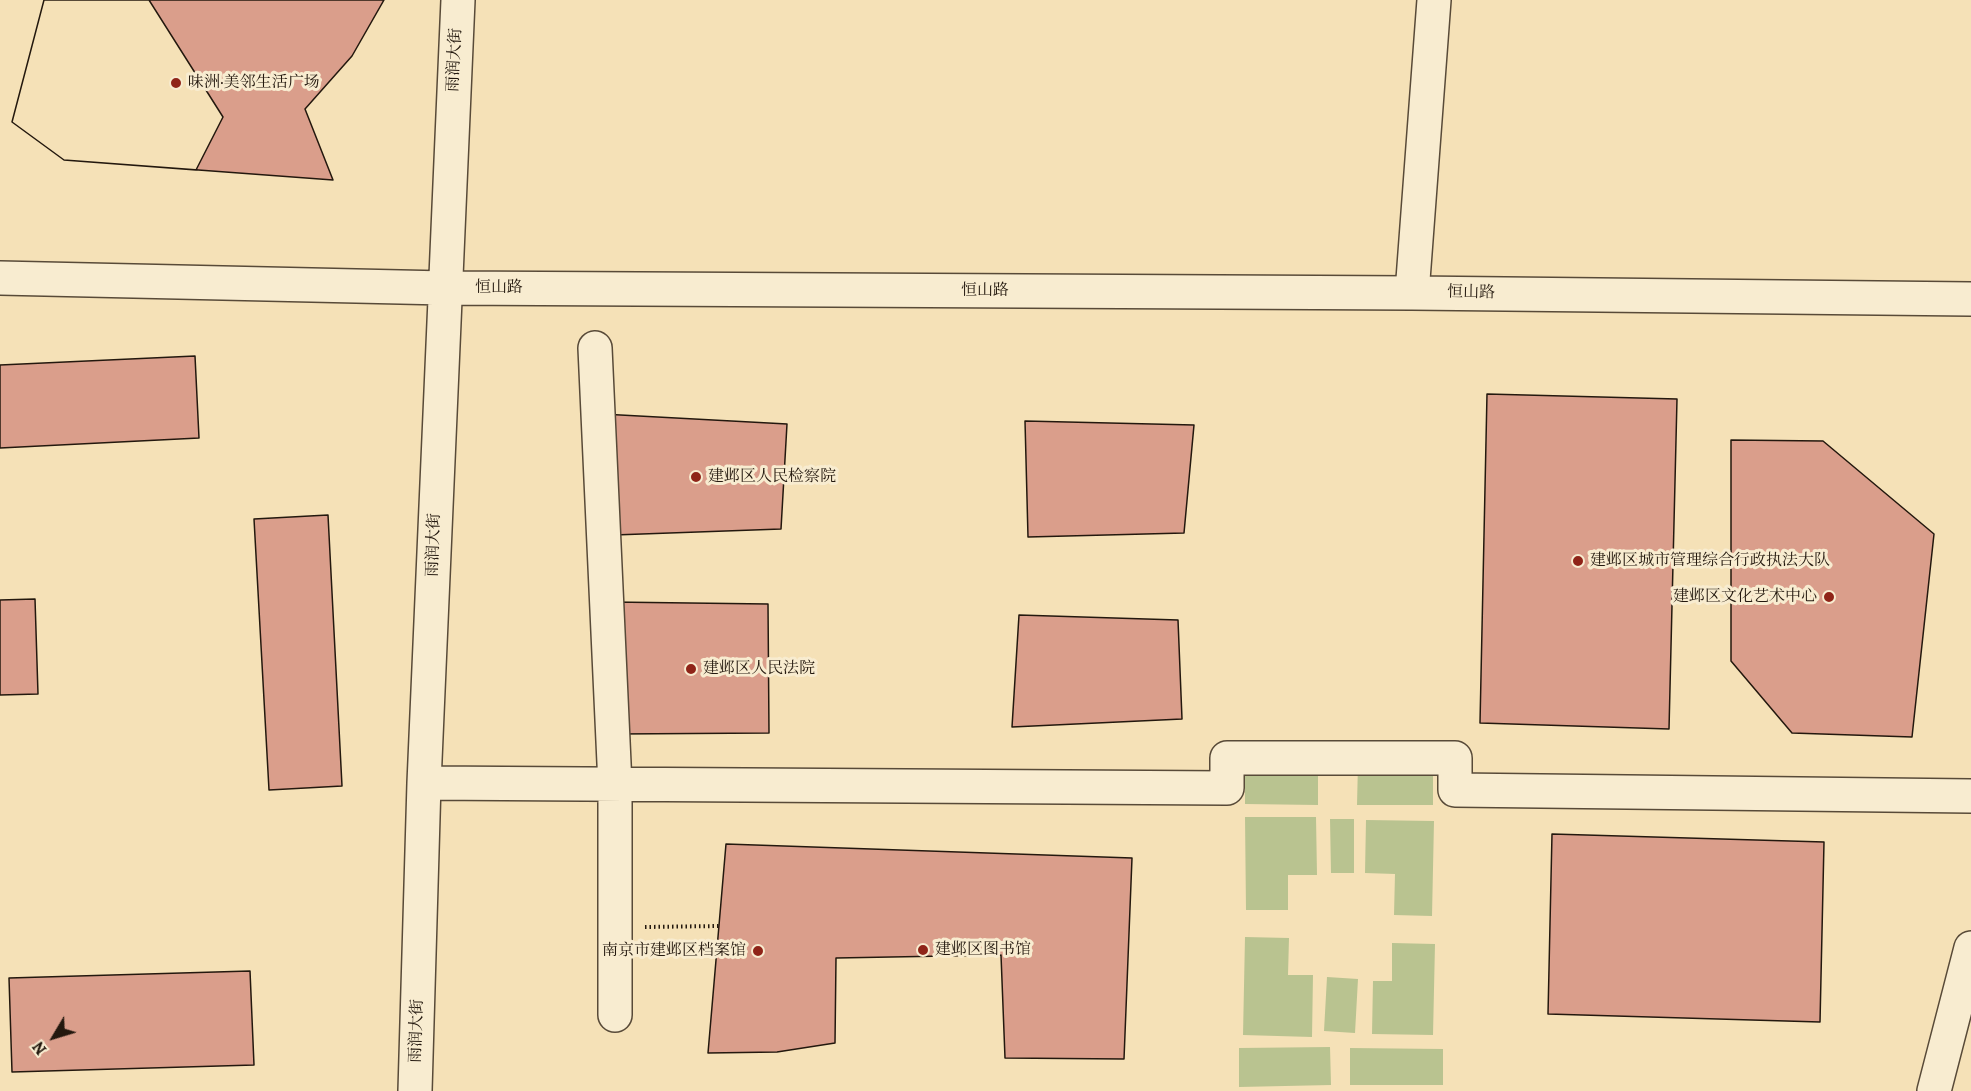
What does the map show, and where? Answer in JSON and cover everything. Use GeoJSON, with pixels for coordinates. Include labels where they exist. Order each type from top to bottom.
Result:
{"type":"FeatureCollection","features":[{"type":"Feature","properties":{"kind":"street","name":"雨润大街"},"geometry":{"type":"LineString","coordinates":[[415,1091],[424,783],[458,0]]}},
{"type":"Feature","properties":{"kind":"street"},"geometry":{"type":"LineString","coordinates":[[1412,293],[1434,0]]}},
{"type":"Feature","properties":{"kind":"street","name":"恒山路"},"geometry":{"type":"LineString","coordinates":[[0,278],[445,288],[1971,298]]}},
{"type":"Feature","properties":{"kind":"street"},"geometry":{"type":"LineString","coordinates":[[595,348],[615,784],[615,1015]]}},
{"type":"Feature","properties":{"kind":"street"},"geometry":{"type":"LineString","coordinates":[[424,783],[1227,788],[1227,758],[1455,758],[1455,790],[1971,796]]}},
{"type":"Feature","properties":{"kind":"street"},"geometry":{"type":"LineString","coordinates":[[1934,1091],[1971,948]]}},
{"type":"Feature","properties":{"kind":"path"},"geometry":{"type":"LineString","coordinates":[[615,928],[719,926]]}},
{"type":"Feature","properties":{"kind":"green space"},"geometry":{"type":"Polygon","coordinates":[[[1245,762],[1318,763],[1318,805],[1245,804],[1245,762]]]}},
{"type":"Feature","properties":{"kind":"green space"},"geometry":{"type":"Polygon","coordinates":[[[1358,763],[1433,763],[1433,805],[1357,805],[1358,763]]]}},
{"type":"Feature","properties":{"kind":"green space"},"geometry":{"type":"Polygon","coordinates":[[[1245,817],[1316,817],[1317,875],[1288,875],[1288,910],[1246,910],[1245,817]]]}},
{"type":"Feature","properties":{"kind":"green space"},"geometry":{"type":"Polygon","coordinates":[[[1330,819],[1354,819],[1354,873],[1331,873],[1330,819]]]}},
{"type":"Feature","properties":{"kind":"green space"},"geometry":{"type":"Polygon","coordinates":[[[1366,820],[1434,821],[1432,916],[1394,915],[1395,874],[1365,873],[1366,820]]]}},
{"type":"Feature","properties":{"kind":"green space"},"geometry":{"type":"Polygon","coordinates":[[[1245,937],[1289,938],[1288,975],[1313,975],[1312,1037],[1243,1035],[1245,937]]]}},
{"type":"Feature","properties":{"kind":"green space"},"geometry":{"type":"Polygon","coordinates":[[[1392,943],[1435,944],[1433,1035],[1372,1034],[1373,981],[1392,981],[1392,943]]]}},
{"type":"Feature","properties":{"kind":"green space"},"geometry":{"type":"Polygon","coordinates":[[[1327,977],[1358,979],[1355,1033],[1324,1031],[1327,977]]]}},
{"type":"Feature","properties":{"kind":"green space"},"geometry":{"type":"Polygon","coordinates":[[[1330,1047],[1331,1085],[1239,1087],[1239,1048],[1330,1047]]]}},
{"type":"Feature","properties":{"kind":"green space"},"geometry":{"type":"Polygon","coordinates":[[[1350,1048],[1443,1049],[1443,1085],[1350,1085],[1350,1048]]]}},
{"type":"Feature","properties":{"kind":"building","name":"味洲·美邻生活广场"},"geometry":{"type":"Polygon","coordinates":[[[44,0],[384,0],[352,56],[305,109],[333,180],[64,160],[12,122],[44,0]]]}},
{"type":"Feature","properties":{"kind":"building"},"geometry":{"type":"Polygon","coordinates":[[[44,0],[149,0],[223,117],[196,170],[64,160],[12,122],[44,0]]]}},
{"type":"Feature","properties":{"kind":"building"},"geometry":{"type":"Polygon","coordinates":[[[195,356],[199,438],[0,448],[0,365],[195,356]]]}},
{"type":"Feature","properties":{"kind":"building","name":"建邺区城市管理综合行政执法大队"},"geometry":{"type":"Polygon","coordinates":[[[1487,394],[1677,399],[1669,729],[1480,723],[1487,394]]]}},
{"type":"Feature","properties":{"kind":"building","name":"建邺区人民检察院"},"geometry":{"type":"Polygon","coordinates":[[[602,414],[787,424],[781,529],[614,535],[602,414]]]}},
{"type":"Feature","properties":{"kind":"building"},"geometry":{"type":"Polygon","coordinates":[[[1025,421],[1194,425],[1184,533],[1028,537],[1025,421]]]}},
{"type":"Feature","properties":{"kind":"building","name":"建邺区文化艺术中心"},"geometry":{"type":"Polygon","coordinates":[[[1731,440],[1823,441],[1934,534],[1912,737],[1792,733],[1731,661],[1731,440]]]}},
{"type":"Feature","properties":{"kind":"building"},"geometry":{"type":"Polygon","coordinates":[[[328,515],[342,786],[269,790],[254,519],[328,515]]]}},
{"type":"Feature","properties":{"kind":"building"},"geometry":{"type":"Polygon","coordinates":[[[35,599],[38,694],[0,695],[0,600],[35,599]]]}},
{"type":"Feature","properties":{"kind":"building","name":"建邺区人民法院"},"geometry":{"type":"Polygon","coordinates":[[[611,602],[768,604],[769,733],[617,734],[611,602]]]}},
{"type":"Feature","properties":{"kind":"building"},"geometry":{"type":"Polygon","coordinates":[[[1019,615],[1178,620],[1182,719],[1012,727],[1019,615]]]}},
{"type":"Feature","properties":{"kind":"building"},"geometry":{"type":"Polygon","coordinates":[[[1552,834],[1824,842],[1820,1022],[1548,1014],[1552,834]]]}},
{"type":"Feature","properties":{"kind":"building","name":"建邺区图书馆"},"geometry":{"type":"Polygon","coordinates":[[[726,844],[1132,858],[1124,1059],[1005,1058],[1001,955],[836,958],[835,1043],[777,1052],[708,1053],[726,844]]]}},
{"type":"Feature","properties":{"kind":"building"},"geometry":{"type":"Polygon","coordinates":[[[250,971],[254,1065],[12,1072],[9,978],[250,971]]]}},
{"type":"Feature","properties":{"kind":"place","name":"味洲·美邻生活广场"},"geometry":{"type":"Point","coordinates":[176,83]}},
{"type":"Feature","properties":{"kind":"place","name":"建邺区人民检察院"},"geometry":{"type":"Point","coordinates":[696,477]}},
{"type":"Feature","properties":{"kind":"place","name":"建邺区城市管理综合行政执法大队"},"geometry":{"type":"Point","coordinates":[1578,561]}},
{"type":"Feature","properties":{"kind":"place","name":"建邺区文化艺术中心"},"geometry":{"type":"Point","coordinates":[1829,597]}},
{"type":"Feature","properties":{"kind":"place","name":"建邺区人民法院"},"geometry":{"type":"Point","coordinates":[691,669]}},
{"type":"Feature","properties":{"kind":"place","name":"建邺区图书馆"},"geometry":{"type":"Point","coordinates":[923,950]}},
{"type":"Feature","properties":{"kind":"place","name":"南京市建邺区档案馆"},"geometry":{"type":"Point","coordinates":[758,951]}}]}
